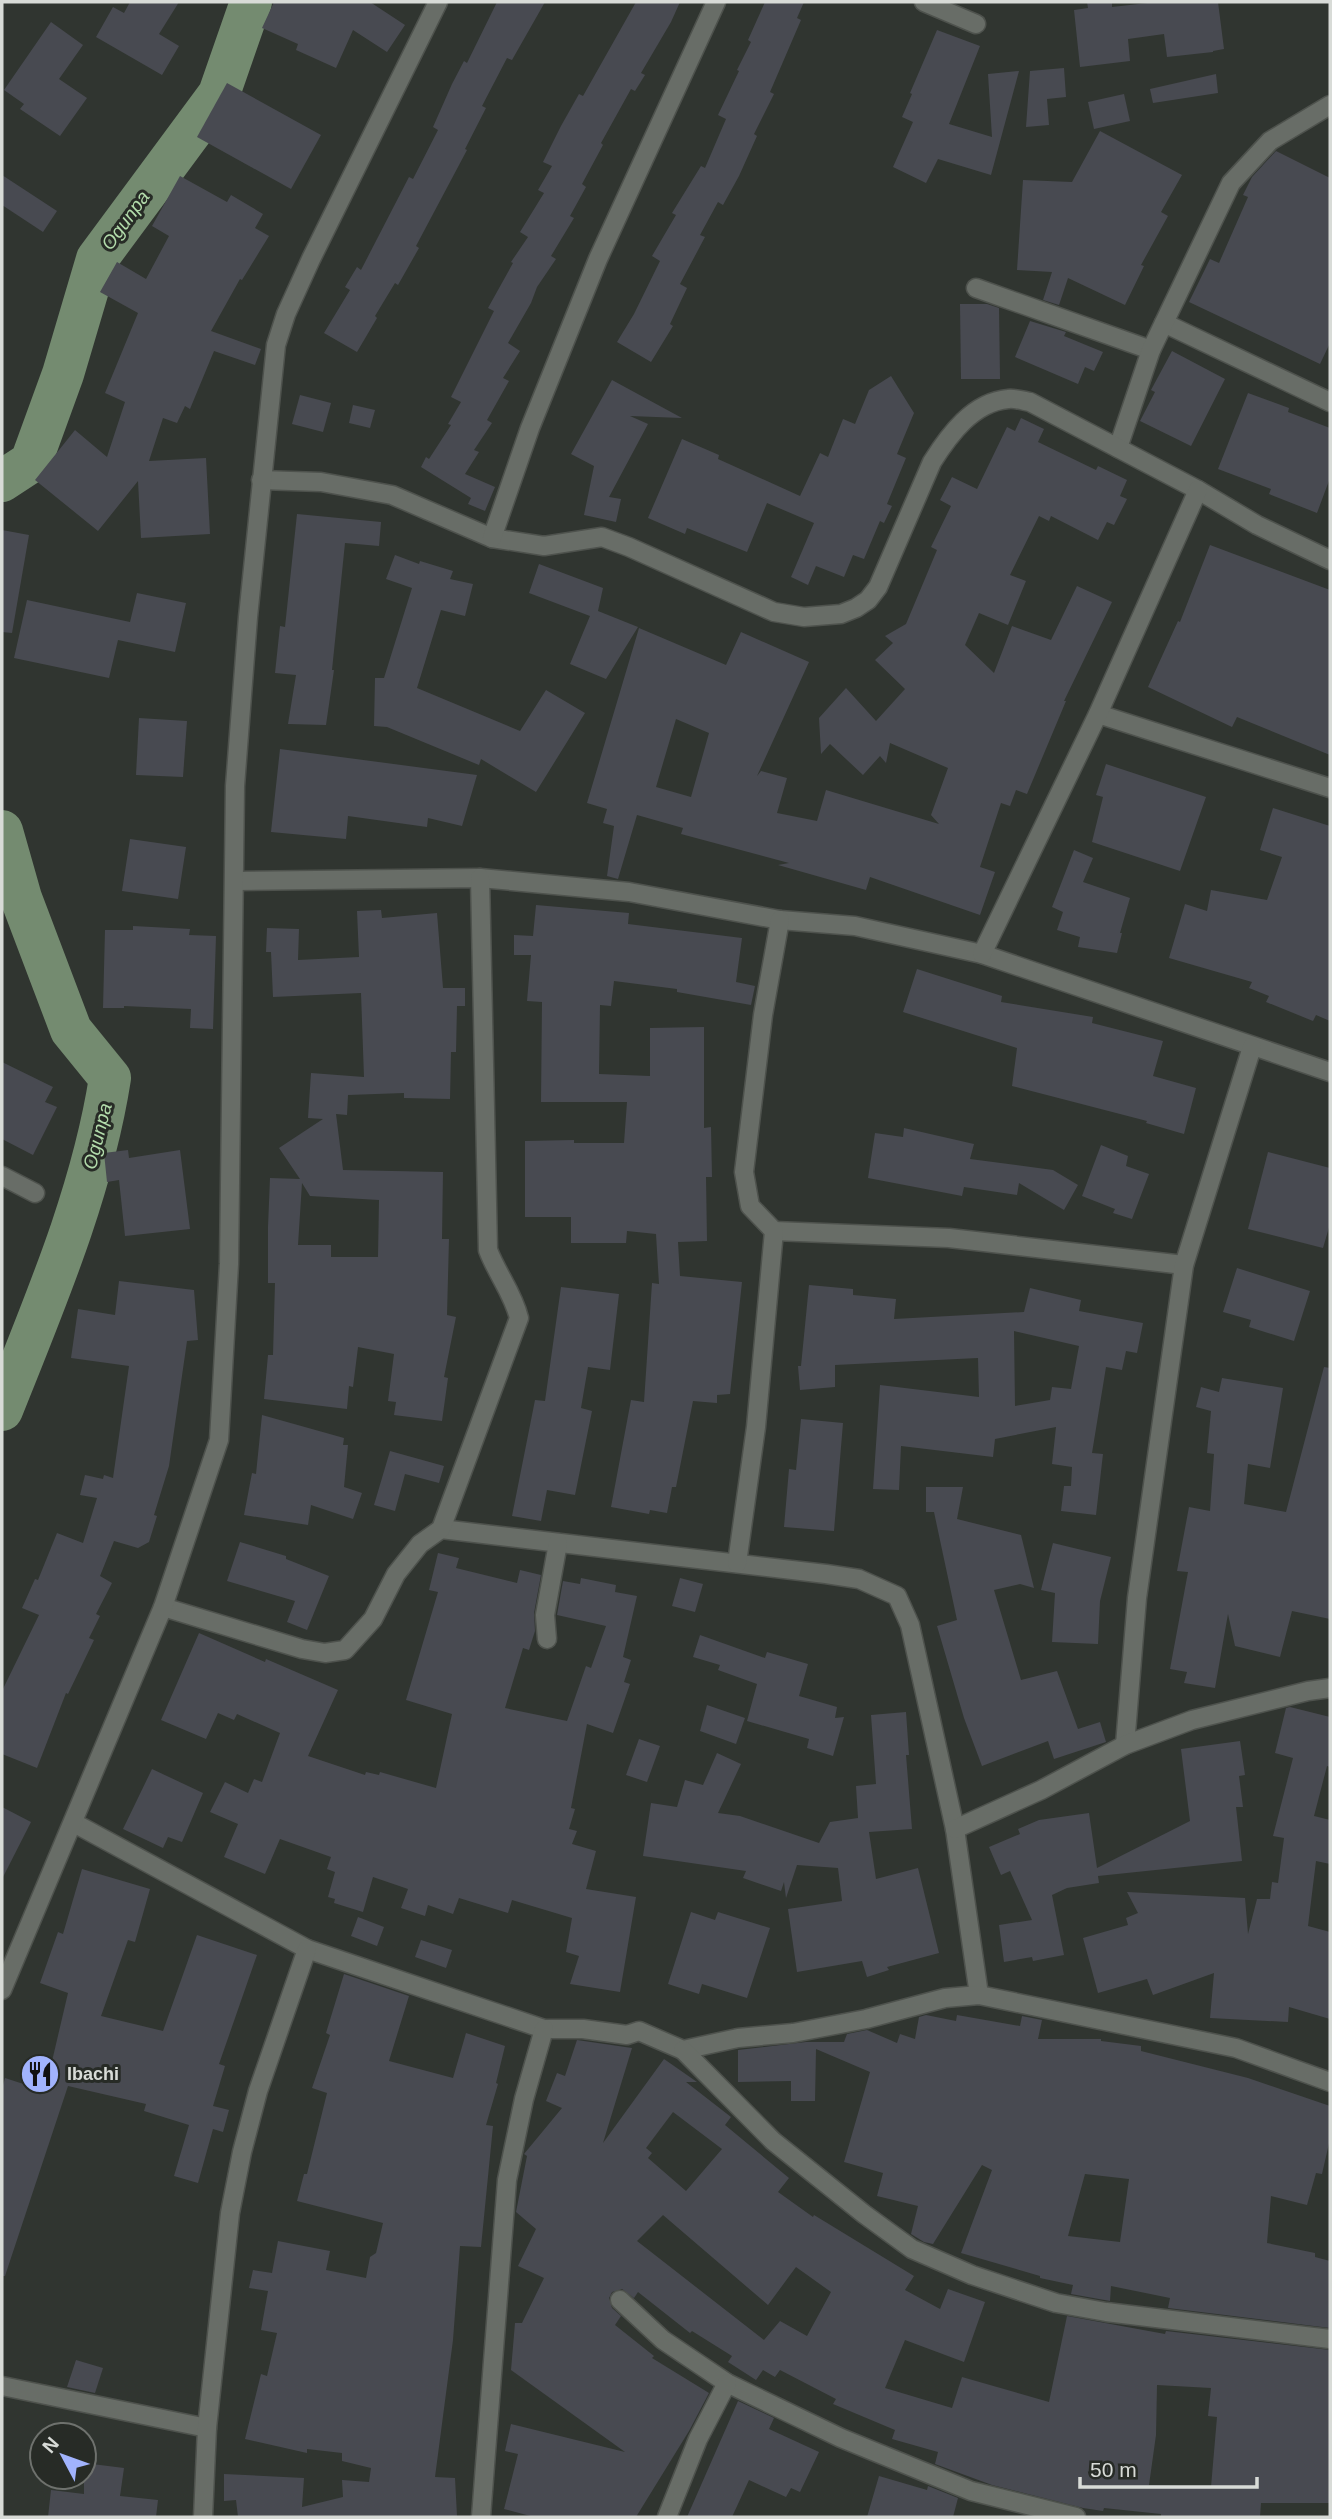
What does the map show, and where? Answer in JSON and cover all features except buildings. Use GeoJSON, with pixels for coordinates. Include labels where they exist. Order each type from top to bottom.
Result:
{"type":"FeatureCollection","features":[{"type":"Feature","properties":{"kind":"street"},"geometry":{"type":"LineString","coordinates":[[2,1990],[163,1607],[219,1440],[229,1264],[235,786],[261,480],[276,345],[286,314],[311,259],[438,2]]}},
{"type":"Feature","properties":{"kind":"street"},"geometry":{"type":"LineString","coordinates":[[492,537],[530,428],[598,259],[716,2]]}},
{"type":"Feature","properties":{"kind":"street"},"geometry":{"type":"LineString","coordinates":[[924,2],[976,24]]}},
{"type":"Feature","properties":{"kind":"street"},"geometry":{"type":"LineString","coordinates":[[1118,448],[1152,350],[1231,183],[1270,141],[1330,106]]}},
{"type":"Feature","properties":{"kind":"street"},"geometry":{"type":"LineString","coordinates":[[976,288],[1152,350]]}},
{"type":"Feature","properties":{"kind":"street"},"geometry":{"type":"LineString","coordinates":[[1164,323],[1330,402]]}},
{"type":"Feature","properties":{"kind":"street"},"geometry":{"type":"LineString","coordinates":[[261,480],[321,482],[392,495],[492,537],[544,546],[602,537],[774,612],[821,617],[841,614],[867,600],[878,587],[932,462],[951,434],[972,414],[1009,398],[1030,402],[1198,490],[1257,525],[1330,560]]}},
{"type":"Feature","properties":{"kind":"street"},"geometry":{"type":"LineString","coordinates":[[982,954],[1098,714],[1198,490]]}},
{"type":"Feature","properties":{"kind":"street"},"geometry":{"type":"LineString","coordinates":[[1098,714],[1330,788]]}},
{"type":"Feature","properties":{"kind":"street"},"geometry":{"type":"LineString","coordinates":[[235,881],[480,878],[629,892],[780,920],[855,926],[982,954],[1330,1072]]}},
{"type":"Feature","properties":{"kind":"street"},"geometry":{"type":"LineString","coordinates":[[163,1607],[302,1649],[325,1653],[345,1650],[373,1619],[396,1574],[419,1544],[441,1530],[519,1318],[515,1302],[500,1280],[488,1250],[480,878]]}},
{"type":"Feature","properties":{"kind":"street"},"geometry":{"type":"LineString","coordinates":[[780,920],[763,1015],[744,1172],[750,1206],[774,1231],[949,1238],[1184,1265]]}},
{"type":"Feature","properties":{"kind":"street"},"geometry":{"type":"LineString","coordinates":[[1125,1745],[1137,1598],[1184,1265],[1252,1047]]}},
{"type":"Feature","properties":{"kind":"street"},"geometry":{"type":"LineString","coordinates":[[2,1176],[35,1193]]}},
{"type":"Feature","properties":{"kind":"street"},"geometry":{"type":"LineString","coordinates":[[737,1563],[756,1427],[774,1231]]}},
{"type":"Feature","properties":{"kind":"street"},"geometry":{"type":"LineString","coordinates":[[441,1530],[859,1579],[897,1596],[910,1625],[955,1829],[979,1996]]}},
{"type":"Feature","properties":{"kind":"street"},"geometry":{"type":"LineString","coordinates":[[547,1639],[545,1615],[558,1543]]}},
{"type":"Feature","properties":{"kind":"street"},"geometry":{"type":"LineString","coordinates":[[955,1829],[1041,1790],[1125,1745],[1192,1720],[1330,1688]]}},
{"type":"Feature","properties":{"kind":"street"},"geometry":{"type":"LineString","coordinates":[[74,1823],[307,1950],[544,2029],[583,2029],[627,2035],[639,2031],[683,2050],[773,2141],[864,2214],[912,2249],[972,2275],[1056,2302],[1118,2313],[1330,2339]]}},
{"type":"Feature","properties":{"kind":"street"},"geometry":{"type":"LineString","coordinates":[[203,2517],[207,2428],[230,2213],[258,2091],[307,1950]]}},
{"type":"Feature","properties":{"kind":"street"},"geometry":{"type":"LineString","coordinates":[[683,2050],[738,2038],[793,2034],[866,2019],[945,1998],[979,1996],[1236,2048],[1330,2082]]}},
{"type":"Feature","properties":{"kind":"street"},"geometry":{"type":"LineString","coordinates":[[481,2517],[507,2180],[524,2099],[544,2029]]}},
{"type":"Feature","properties":{"kind":"street"},"geometry":{"type":"LineString","coordinates":[[620,2300],[663,2340],[727,2383],[841,2438],[971,2491],[1076,2517]]}},
{"type":"Feature","properties":{"kind":"street"},"geometry":{"type":"LineString","coordinates":[[667,2517],[698,2439],[727,2383]]}},
{"type":"Feature","properties":{"kind":"street"},"geometry":{"type":"LineString","coordinates":[[2,2386],[207,2428]]}},
{"type":"Feature","properties":{"kind":"waterway","name":"Ogunpa"},"geometry":{"type":"LineString","coordinates":[[2,481],[31,462],[63,374],[97,259],[219,94],[251,2]]}},
{"type":"Feature","properties":{"kind":"waterway","name":"Ogunpa"},"geometry":{"type":"LineString","coordinates":[[2,831],[21,898],[71,1030],[110,1078],[92,1163],[79,1205],[2,1410]]}},
{"type":"Feature","properties":{"kind":"place","name":"Ibachi"},"geometry":{"type":"Point","coordinates":[40,2074]}}]}
